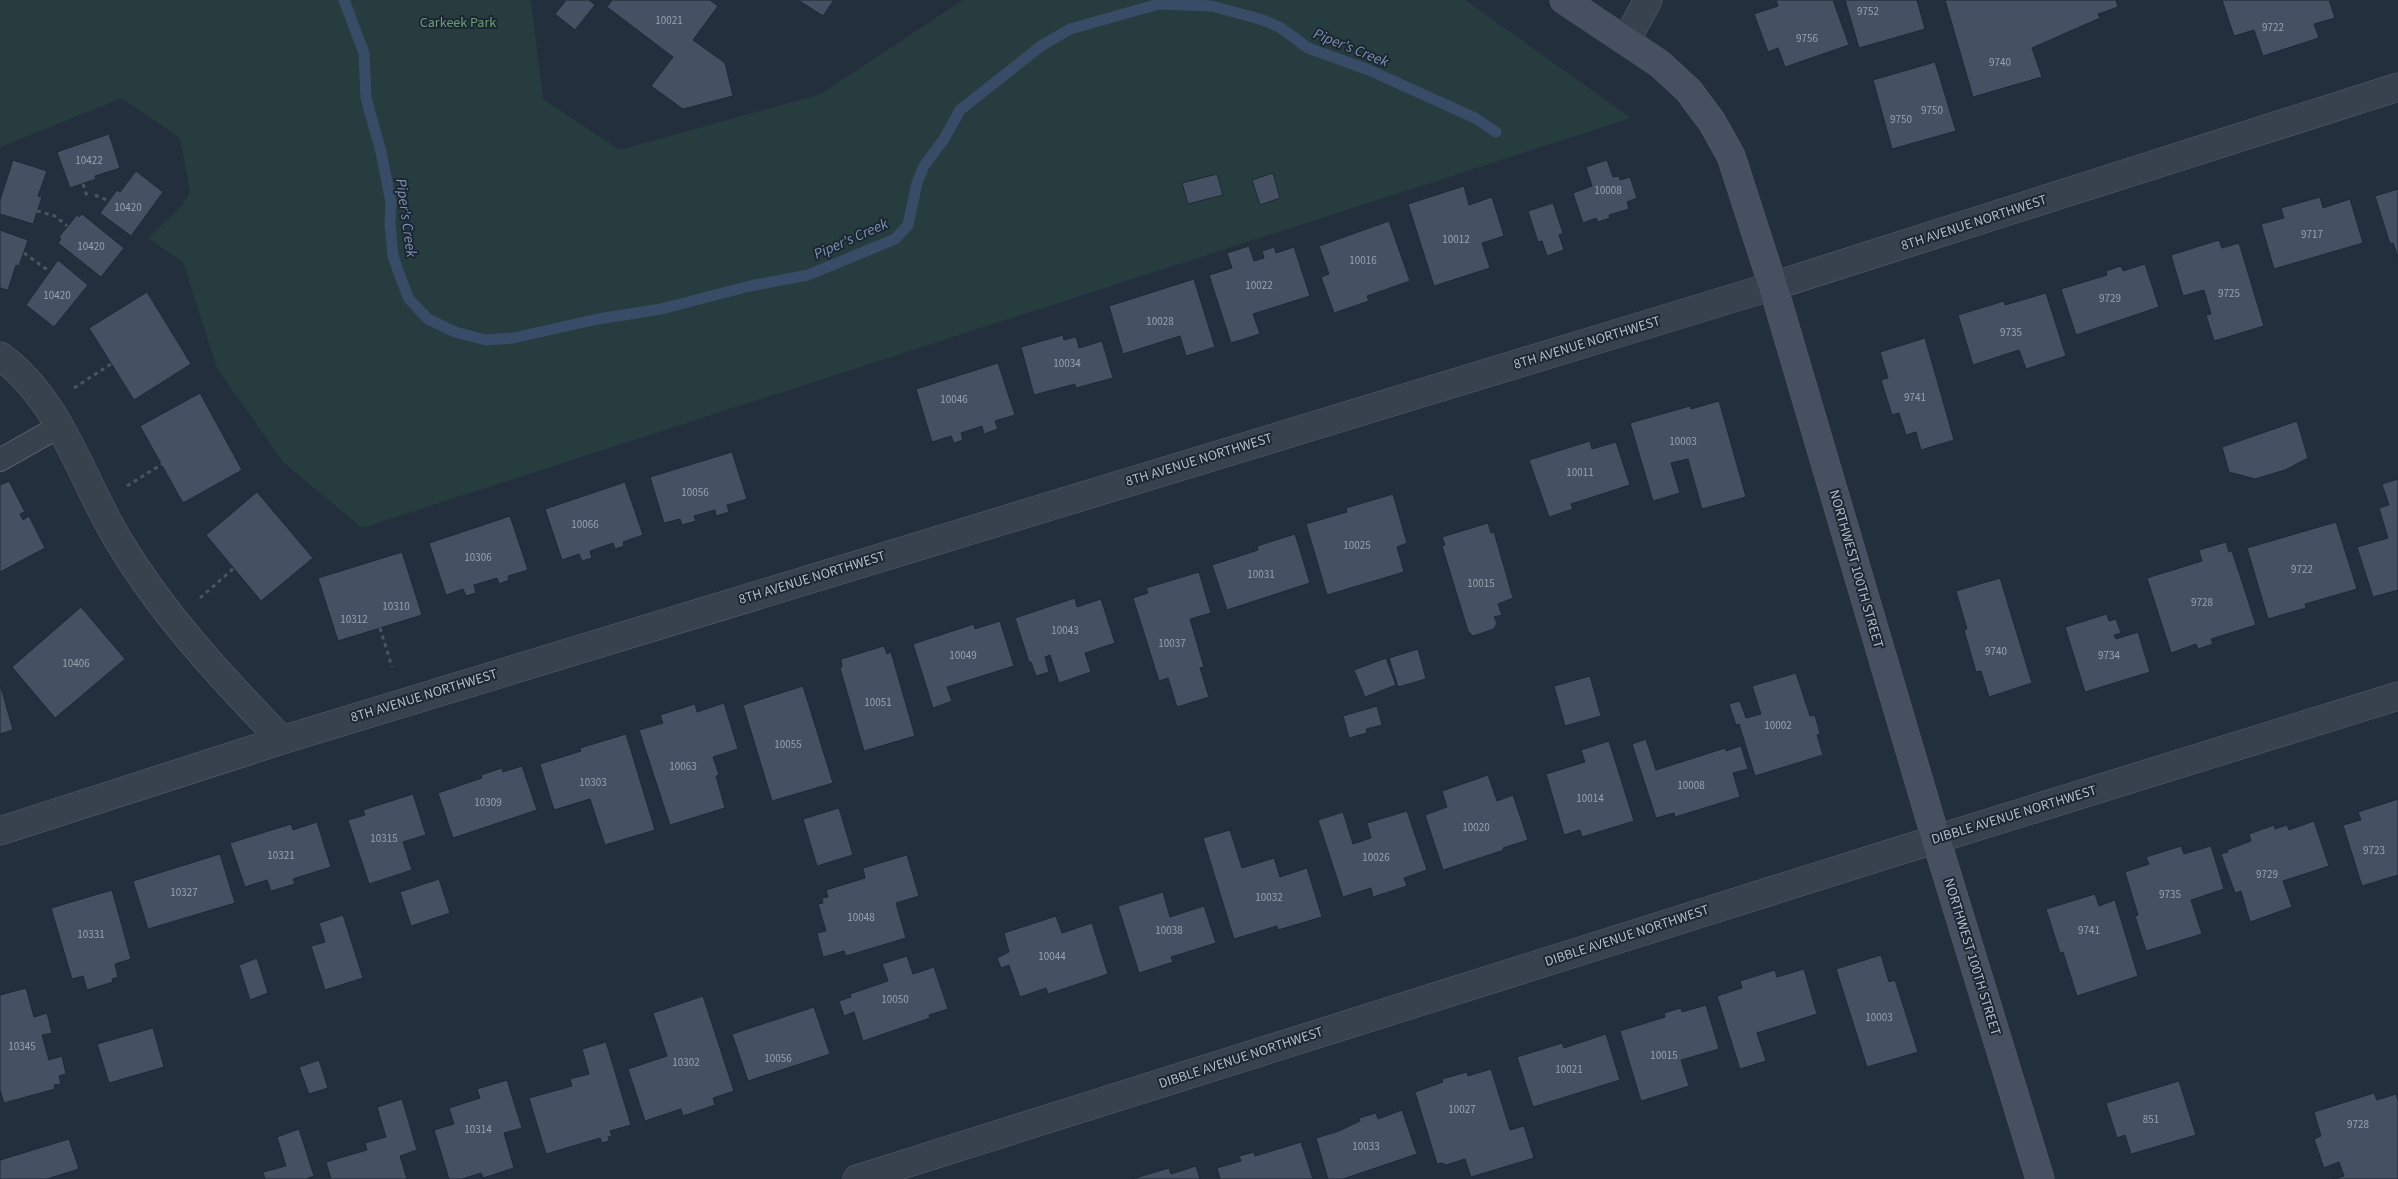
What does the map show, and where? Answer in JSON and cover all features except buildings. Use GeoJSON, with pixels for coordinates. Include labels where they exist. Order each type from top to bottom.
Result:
{"type":"FeatureCollection","features":[{"type":"Feature","properties":{"kind":"main road","name":"NORTHWEST 100TH STREET"},"geometry":{"type":"LineString","coordinates":[[1564,0],[1660,64],[1689,91],[1712,122],[1731,156],[1773,286],[1936,839],[2040,1179]]}},
{"type":"Feature","properties":{"kind":"street"},"geometry":{"type":"LineString","coordinates":[[1626,41],[1648,0]]}},
{"type":"Feature","properties":{"kind":"street","name":"8TH AVENUE NORTHWEST"},"geometry":{"type":"LineString","coordinates":[[0,831],[282,740],[1773,286],[2398,87]]}},
{"type":"Feature","properties":{"kind":"street"},"geometry":{"type":"LineString","coordinates":[[0,356],[30,384],[48,405],[112,529],[160,602],[237,694],[282,740]]}},
{"type":"Feature","properties":{"kind":"street","name":"DIBBLE AVENUE NORTHWEST"},"geometry":{"type":"LineString","coordinates":[[857,1179],[1936,839],[2398,696]]}},
{"type":"Feature","properties":{"kind":"lane"},"geometry":{"type":"LineString","coordinates":[[0,460],[60,426]]}},
{"type":"Feature","properties":{"kind":"path"},"geometry":{"type":"LineString","coordinates":[[83,184],[87,196]]}},
{"type":"Feature","properties":{"kind":"path"},"geometry":{"type":"LineString","coordinates":[[95,195],[109,201]]}},
{"type":"Feature","properties":{"kind":"path"},"geometry":{"type":"LineString","coordinates":[[37,211],[55,216],[67,226]]}},
{"type":"Feature","properties":{"kind":"path"},"geometry":{"type":"LineString","coordinates":[[24,253],[49,271]]}},
{"type":"Feature","properties":{"kind":"path"},"geometry":{"type":"LineString","coordinates":[[74,388],[112,364]]}},
{"type":"Feature","properties":{"kind":"path"},"geometry":{"type":"LineString","coordinates":[[124,488],[162,464]]}},
{"type":"Feature","properties":{"kind":"path"},"geometry":{"type":"LineString","coordinates":[[200,598],[234,568]]}},
{"type":"Feature","properties":{"kind":"path"},"geometry":{"type":"LineString","coordinates":[[380,628],[392,667]]}},
{"type":"Feature","properties":{"kind":"green space","name":"Carkeek Park"},"geometry":{"type":"Polygon","coordinates":[[[0,0],[531,0],[543,99],[619,150],[821,94],[963,0],[1465,0],[1631,118],[362,528],[283,462],[217,368],[183,262],[148,238],[183,205],[190,191],[180,138],[122,98],[0,147],[0,0]]]}},
{"type":"Feature","properties":{"kind":"waterway","name":"Piper's Creek"},"geometry":{"type":"LineString","coordinates":[[344,0],[364,53],[366,98],[381,152],[391,202],[390,224],[393,256],[409,299],[428,319],[455,332],[486,340],[513,338],[598,319],[661,309],[750,286],[808,275],[895,239],[908,225],[917,183],[924,166],[944,139],[960,110],[1041,46],[1070,29],[1159,4],[1212,6],[1263,20],[1281,28],[1308,48],[1369,70],[1475,118],[1496,132]]}}]}
